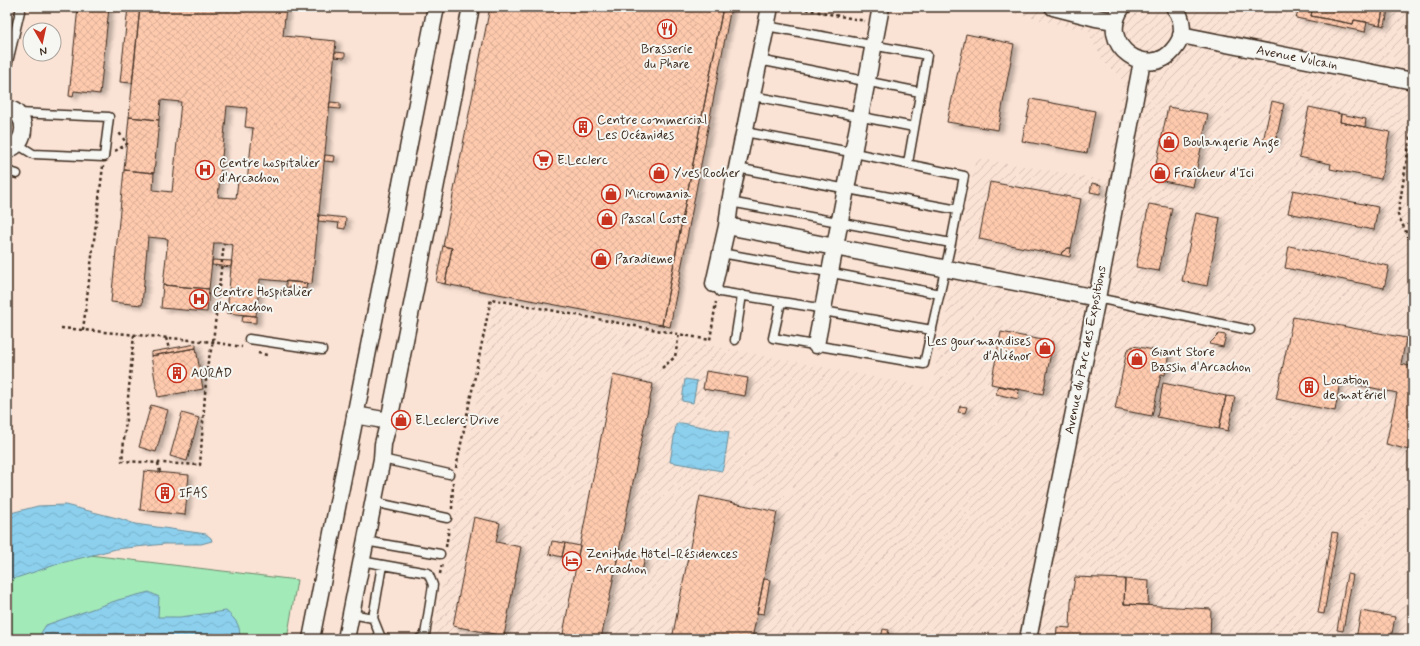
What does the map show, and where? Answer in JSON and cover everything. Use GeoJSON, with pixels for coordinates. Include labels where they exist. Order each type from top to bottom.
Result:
{"type":"FeatureCollection","features":[{"type":"Feature","properties":{"kind":"street"},"geometry":{"type":"LineString","coordinates":[[311,639],[436,7]]}},
{"type":"Feature","properties":{"kind":"street"},"geometry":{"type":"LineString","coordinates":[[346,639],[382,460],[383,444],[389,421],[471,7]]}},
{"type":"Feature","properties":{"kind":"street"},"geometry":{"type":"LineString","coordinates":[[714,284],[727,226],[730,202],[753,96],[770,7]]}},
{"type":"Feature","properties":{"kind":"street"},"geometry":{"type":"LineString","coordinates":[[1053,7],[1096,18],[1115,21]]}},
{"type":"Feature","properties":{"kind":"street"},"geometry":{"type":"LineString","coordinates":[[1122,7],[1115,21],[1114,29],[1117,40],[1122,49],[1130,57],[1142,61],[1152,61],[1162,58],[1172,52],[1178,43],[1182,36],[1182,22],[1178,11],[1174,7]]}},
{"type":"Feature","properties":{"kind":"street"},"geometry":{"type":"LineString","coordinates":[[816,345],[880,15]]}},
{"type":"Feature","properties":{"kind":"street","name":"Avenue Vulcain"},"geometry":{"type":"LineString","coordinates":[[1182,36],[1413,81]]}},
{"type":"Feature","properties":{"kind":"street","name":"Avenue du Parc des Expositions"},"geometry":{"type":"LineString","coordinates":[[1028,639],[1097,298],[1142,61]]}},
{"type":"Feature","properties":{"kind":"street"},"geometry":{"type":"LineString","coordinates":[[12,111],[22,119],[24,132],[22,139],[12,147]]}},
{"type":"Feature","properties":{"kind":"street"},"geometry":{"type":"LineString","coordinates":[[727,226],[945,270],[1097,298]]}},
{"type":"Feature","properties":{"kind":"street"},"geometry":{"type":"LineString","coordinates":[[355,415],[389,421]]}},
{"type":"Feature","properties":{"kind":"lane"},"geometry":{"type":"LineString","coordinates":[[7,66],[21,7]]}},
{"type":"Feature","properties":{"kind":"lane"},"geometry":{"type":"LineString","coordinates":[[766,26],[927,55],[908,164]]}},
{"type":"Feature","properties":{"kind":"lane"},"geometry":{"type":"LineString","coordinates":[[759,60],[920,92]]}},
{"type":"Feature","properties":{"kind":"lane"},"geometry":{"type":"LineString","coordinates":[[753,96],[914,127]]}},
{"type":"Feature","properties":{"kind":"lane"},"geometry":{"type":"LineString","coordinates":[[12,111],[109,117],[104,157],[32,154],[12,147]]}},
{"type":"Feature","properties":{"kind":"lane"},"geometry":{"type":"LineString","coordinates":[[745,132],[964,176],[951,243],[924,364],[772,338],[781,302]]}},
{"type":"Feature","properties":{"kind":"lane"},"geometry":{"type":"LineString","coordinates":[[738,168],[958,210]]}},
{"type":"Feature","properties":{"kind":"lane"},"geometry":{"type":"LineString","coordinates":[[7,171],[17,174]]}},
{"type":"Feature","properties":{"kind":"lane"},"geometry":{"type":"LineString","coordinates":[[730,202],[951,243]]}},
{"type":"Feature","properties":{"kind":"lane"},"geometry":{"type":"LineString","coordinates":[[721,253],[940,294]]}},
{"type":"Feature","properties":{"kind":"lane"},"geometry":{"type":"LineString","coordinates":[[714,284],[720,292],[813,307],[822,310],[932,330]]}},
{"type":"Feature","properties":{"kind":"lane"},"geometry":{"type":"LineString","coordinates":[[735,340],[742,295]]}},
{"type":"Feature","properties":{"kind":"lane"},"geometry":{"type":"LineString","coordinates":[[1097,298],[1250,330]]}},
{"type":"Feature","properties":{"kind":"lane"},"geometry":{"type":"LineString","coordinates":[[249,339],[322,350]]}},
{"type":"Feature","properties":{"kind":"lane"},"geometry":{"type":"LineString","coordinates":[[382,460],[453,475]]}},
{"type":"Feature","properties":{"kind":"lane"},"geometry":{"type":"LineString","coordinates":[[373,502],[450,517]]}},
{"type":"Feature","properties":{"kind":"lane"},"geometry":{"type":"LineString","coordinates":[[365,541],[442,555]]}},
{"type":"Feature","properties":{"kind":"lane"},"geometry":{"type":"LineString","coordinates":[[361,561],[428,573],[433,585],[425,635],[419,639]]}},
{"type":"Feature","properties":{"kind":"lane"},"geometry":{"type":"LineString","coordinates":[[382,565],[373,618],[383,639]]}},
{"type":"Feature","properties":{"kind":"lane"},"geometry":{"type":"LineString","coordinates":[[351,614],[373,618]]}},
{"type":"Feature","properties":{"kind":"path"},"geometry":{"type":"LineString","coordinates":[[794,7],[880,15]]}},
{"type":"Feature","properties":{"kind":"path"},"geometry":{"type":"LineString","coordinates":[[1413,119],[1398,215],[1413,247]]}},
{"type":"Feature","properties":{"kind":"path"},"geometry":{"type":"LineString","coordinates":[[83,330],[104,157]]}},
{"type":"Feature","properties":{"kind":"path"},"geometry":{"type":"LineString","coordinates":[[134,335],[122,461],[200,466],[207,366],[212,342],[224,244]]}},
{"type":"Feature","properties":{"kind":"path"},"geometry":{"type":"LineString","coordinates":[[440,576],[442,555],[453,505],[453,475],[491,299],[710,340],[716,301],[714,284]]}},
{"type":"Feature","properties":{"kind":"path"},"geometry":{"type":"LineString","coordinates":[[61,328],[212,342],[243,347]]}},
{"type":"Feature","properties":{"kind":"path"},"geometry":{"type":"LineString","coordinates":[[662,368],[675,357],[679,334]]}},
{"type":"Feature","properties":{"kind":"path"},"geometry":{"type":"LineString","coordinates":[[166,338],[169,349]]}},
{"type":"Feature","properties":{"kind":"path"},"geometry":{"type":"LineString","coordinates":[[255,351],[267,355]]}},
{"type":"Feature","properties":{"kind":"path"},"geometry":{"type":"LineString","coordinates":[[158,463],[160,472]]}},
{"type":"Feature","properties":{"kind":"shaded area"},"geometry":{"type":"Polygon","coordinates":[[[7,7],[1007,7],[1007,12],[1087,31],[1102,60],[1124,82],[1107,181],[955,264],[931,389],[494,304],[432,639],[287,639],[297,580],[7,545],[7,7]]]}},
{"type":"Feature","properties":{"kind":"shaded area"},"geometry":{"type":"Polygon","coordinates":[[[1007,7],[1413,7],[1413,639],[432,639],[494,304],[931,388],[976,158],[1107,180],[1124,82],[1102,60],[1087,31],[1007,12],[1007,7]]]}},
{"type":"Feature","properties":{"kind":"green space"},"geometry":{"type":"Polygon","coordinates":[[[7,545],[297,580],[287,639],[7,639],[7,545]]]}},
{"type":"Feature","properties":{"kind":"water"},"geometry":{"type":"Polygon","coordinates":[[[685,379],[697,381],[693,403],[682,401],[685,379]]]}},
{"type":"Feature","properties":{"kind":"water"},"geometry":{"type":"Polygon","coordinates":[[[678,423],[729,432],[722,471],[670,462],[676,425],[678,423]]]}},
{"type":"Feature","properties":{"kind":"water"},"geometry":{"type":"Polygon","coordinates":[[[65,505],[135,524],[206,534],[212,541],[201,544],[165,544],[116,549],[61,563],[10,580],[7,577],[7,514],[38,506],[65,505]]]}},
{"type":"Feature","properties":{"kind":"water"},"geometry":{"type":"Polygon","coordinates":[[[149,592],[159,597],[158,617],[180,617],[226,611],[239,627],[239,639],[43,639],[41,633],[46,625],[118,600],[149,592]]]}},
{"type":"Feature","properties":{"kind":"building"},"geometry":{"type":"Polygon","coordinates":[[[78,7],[109,7],[100,94],[74,91],[73,97],[69,96],[78,7]]]}},
{"type":"Feature","properties":{"kind":"building"},"geometry":{"type":"Polygon","coordinates":[[[128,7],[140,7],[132,83],[120,82],[128,7]]]}},
{"type":"Feature","properties":{"kind":"building"},"geometry":{"type":"Polygon","coordinates":[[[140,7],[286,7],[283,36],[336,41],[312,284],[260,279],[256,316],[227,313],[233,245],[214,243],[209,289],[163,285],[168,239],[148,237],[142,305],[111,302],[124,170],[154,173],[153,190],[172,192],[181,102],[161,100],[159,120],[129,117],[140,7]],[[227,106],[218,197],[236,198],[238,181],[247,182],[253,128],[245,127],[247,108],[227,106]]]}},
{"type":"Feature","properties":{"kind":"building","name":"Centre commercial Les Océanides"},"geometry":{"type":"Polygon","coordinates":[[[490,7],[723,7],[662,325],[445,284],[452,248],[443,246],[490,7]]]}},
{"type":"Feature","properties":{"kind":"building"},"geometry":{"type":"Polygon","coordinates":[[[723,7],[731,7],[670,327],[662,325],[723,7]]]}},
{"type":"Feature","properties":{"kind":"building"},"geometry":{"type":"Polygon","coordinates":[[[1290,7],[1389,7],[1388,10],[1383,10],[1380,25],[1354,20],[1353,24],[1311,16],[1312,11],[1290,7]]]}},
{"type":"Feature","properties":{"kind":"building"},"geometry":{"type":"Polygon","coordinates":[[[1299,9],[1312,11],[1311,16],[1353,24],[1354,20],[1367,22],[1365,32],[1296,18],[1299,9]]]}},
{"type":"Feature","properties":{"kind":"building"},"geometry":{"type":"Polygon","coordinates":[[[1383,10],[1388,10],[1385,26],[1380,25],[1383,10]]]}},
{"type":"Feature","properties":{"kind":"building"},"geometry":{"type":"Polygon","coordinates":[[[966,34],[1014,44],[998,130],[947,122],[966,34]]]}},
{"type":"Feature","properties":{"kind":"building"},"geometry":{"type":"Polygon","coordinates":[[[335,52],[345,53],[345,58],[334,57],[335,52]]]}},
{"type":"Feature","properties":{"kind":"building"},"geometry":{"type":"Polygon","coordinates":[[[1031,99],[1095,111],[1087,153],[1022,141],[1031,99]]]}},
{"type":"Feature","properties":{"kind":"building"},"geometry":{"type":"Polygon","coordinates":[[[1272,101],[1284,104],[1275,144],[1263,141],[1272,101]]]}},
{"type":"Feature","properties":{"kind":"building"},"geometry":{"type":"Polygon","coordinates":[[[330,102],[340,103],[340,109],[329,108],[330,102]]]}},
{"type":"Feature","properties":{"kind":"building"},"geometry":{"type":"Polygon","coordinates":[[[1168,107],[1208,114],[1193,187],[1153,179],[1168,107]]]}},
{"type":"Feature","properties":{"kind":"building"},"geometry":{"type":"Polygon","coordinates":[[[1309,107],[1341,114],[1340,122],[1390,132],[1381,179],[1330,169],[1331,164],[1299,157],[1309,107]]]}},
{"type":"Feature","properties":{"kind":"building"},"geometry":{"type":"Polygon","coordinates":[[[1341,114],[1366,119],[1365,127],[1340,122],[1341,114]]]}},
{"type":"Feature","properties":{"kind":"building"},"geometry":{"type":"Polygon","coordinates":[[[129,117],[159,120],[154,173],[124,170],[129,117]]]}},
{"type":"Feature","properties":{"kind":"building"},"geometry":{"type":"Polygon","coordinates":[[[325,155],[335,156],[334,162],[324,161],[325,155]]]}},
{"type":"Feature","properties":{"kind":"building"},"geometry":{"type":"Polygon","coordinates":[[[990,182],[1081,199],[1071,248],[1068,248],[1062,252],[1061,255],[979,239],[990,182]]]}},
{"type":"Feature","properties":{"kind":"building"},"geometry":{"type":"Polygon","coordinates":[[[1092,183],[1101,185],[1100,194],[1090,192],[1092,183]]]}},
{"type":"Feature","properties":{"kind":"building"},"geometry":{"type":"Polygon","coordinates":[[[1293,190],[1378,207],[1374,230],[1288,213],[1293,190]]]}},
{"type":"Feature","properties":{"kind":"building"},"geometry":{"type":"Polygon","coordinates":[[[1149,204],[1172,208],[1159,271],[1136,267],[1149,204]]]}},
{"type":"Feature","properties":{"kind":"building"},"geometry":{"type":"Polygon","coordinates":[[[1196,213],[1220,218],[1207,286],[1182,281],[1196,213]]]}},
{"type":"Feature","properties":{"kind":"building"},"geometry":{"type":"Polygon","coordinates":[[[319,215],[346,218],[345,229],[338,228],[339,223],[318,221],[319,215]]]}},
{"type":"Feature","properties":{"kind":"building"},"geometry":{"type":"Polygon","coordinates":[[[443,246],[452,248],[445,284],[436,282],[443,246]]]}},
{"type":"Feature","properties":{"kind":"building"},"geometry":{"type":"Polygon","coordinates":[[[1289,246],[1389,266],[1384,288],[1285,268],[1289,246]]]}},
{"type":"Feature","properties":{"kind":"building"},"geometry":{"type":"Polygon","coordinates":[[[1068,248],[1071,248],[1070,257],[1061,255],[1062,252],[1068,248]]]}},
{"type":"Feature","properties":{"kind":"building"},"geometry":{"type":"Polygon","coordinates":[[[212,260],[232,261],[231,267],[212,265],[212,260]]]}},
{"type":"Feature","properties":{"kind":"building"},"geometry":{"type":"Polygon","coordinates":[[[286,281],[307,283],[306,289],[286,287],[286,281]]]}},
{"type":"Feature","properties":{"kind":"building"},"geometry":{"type":"Polygon","coordinates":[[[163,285],[209,289],[207,312],[161,308],[163,285]]]}},
{"type":"Feature","properties":{"kind":"building"},"geometry":{"type":"Polygon","coordinates":[[[243,315],[256,316],[256,323],[242,322],[243,315]]]}},
{"type":"Feature","properties":{"kind":"building","name":"Location de matériel"},"geometry":{"type":"Polygon","coordinates":[[[1293,317],[1406,338],[1401,364],[1413,367],[1413,451],[1386,444],[1397,393],[1340,381],[1335,411],[1276,399],[1293,317]]]}},
{"type":"Feature","properties":{"kind":"building"},"geometry":{"type":"Polygon","coordinates":[[[1001,332],[1053,342],[1043,394],[991,384],[1001,332]]]}},
{"type":"Feature","properties":{"kind":"building"},"geometry":{"type":"Polygon","coordinates":[[[1219,334],[1226,335],[1223,347],[1209,344],[1219,334]]]}},
{"type":"Feature","properties":{"kind":"building"},"geometry":{"type":"Polygon","coordinates":[[[196,344],[196,348],[151,356],[151,352],[196,344]]]}},
{"type":"Feature","properties":{"kind":"building"},"geometry":{"type":"Polygon","coordinates":[[[1133,346],[1169,353],[1165,375],[1161,374],[1152,416],[1115,409],[1127,350],[1133,346]]]}},
{"type":"Feature","properties":{"kind":"building","name":"AURAD"},"geometry":{"type":"Polygon","coordinates":[[[196,348],[203,389],[158,397],[151,356],[196,348]]]}},
{"type":"Feature","properties":{"kind":"building"},"geometry":{"type":"Polygon","coordinates":[[[706,371],[748,378],[745,396],[703,389],[706,371]]]}},
{"type":"Feature","properties":{"kind":"building"},"geometry":{"type":"Polygon","coordinates":[[[613,375],[653,384],[601,639],[562,639],[613,375]]]}},
{"type":"Feature","properties":{"kind":"building"},"geometry":{"type":"Polygon","coordinates":[[[1163,383],[1226,396],[1219,429],[1157,417],[1163,383]]]}},
{"type":"Feature","properties":{"kind":"building"},"geometry":{"type":"Polygon","coordinates":[[[998,386],[1019,390],[1018,399],[996,394],[998,386]]]}},
{"type":"Feature","properties":{"kind":"building"},"geometry":{"type":"Polygon","coordinates":[[[1226,396],[1235,397],[1228,431],[1219,429],[1226,396]]]}},
{"type":"Feature","properties":{"kind":"building"},"geometry":{"type":"Polygon","coordinates":[[[151,405],[168,410],[156,452],[139,447],[151,405]]]}},
{"type":"Feature","properties":{"kind":"building"},"geometry":{"type":"Polygon","coordinates":[[[960,406],[967,407],[965,413],[958,412],[960,406]]]}},
{"type":"Feature","properties":{"kind":"building"},"geometry":{"type":"Polygon","coordinates":[[[182,413],[199,418],[187,461],[170,456],[182,413]]]}},
{"type":"Feature","properties":{"kind":"building","name":"IFAS"},"geometry":{"type":"Polygon","coordinates":[[[144,471],[189,475],[185,515],[140,510],[144,471]]]}},
{"type":"Feature","properties":{"kind":"building"},"geometry":{"type":"Polygon","coordinates":[[[700,496],[777,512],[752,639],[672,639],[700,496]]]}},
{"type":"Feature","properties":{"kind":"building"},"geometry":{"type":"Polygon","coordinates":[[[474,517],[500,523],[496,542],[521,547],[504,636],[453,626],[474,517]]]}},
{"type":"Feature","properties":{"kind":"building"},"geometry":{"type":"Polygon","coordinates":[[[1332,532],[1338,533],[1324,614],[1318,613],[1332,532]]]}},
{"type":"Feature","properties":{"kind":"building"},"geometry":{"type":"Polygon","coordinates":[[[552,541],[565,543],[562,557],[549,554],[552,541]]]}},
{"type":"Feature","properties":{"kind":"building"},"geometry":{"type":"Polygon","coordinates":[[[565,543],[580,546],[577,559],[562,557],[565,543]]]}},
{"type":"Feature","properties":{"kind":"building"},"geometry":{"type":"Polygon","coordinates":[[[618,553],[633,555],[630,569],[616,567],[618,553]]]}},
{"type":"Feature","properties":{"kind":"building"},"geometry":{"type":"Polygon","coordinates":[[[633,555],[645,558],[642,571],[630,569],[633,555]]]}},
{"type":"Feature","properties":{"kind":"building"},"geometry":{"type":"Polygon","coordinates":[[[1347,574],[1353,575],[1343,631],[1337,630],[1347,574]]]}},
{"type":"Feature","properties":{"kind":"building"},"geometry":{"type":"Polygon","coordinates":[[[1075,577],[1125,579],[1124,604],[1211,609],[1210,639],[1056,639],[1057,627],[1070,628],[1071,602],[1075,577]]]}},
{"type":"Feature","properties":{"kind":"building"},"geometry":{"type":"Polygon","coordinates":[[[764,579],[770,580],[764,614],[757,613],[764,579]]]}},
{"type":"Feature","properties":{"kind":"building"},"geometry":{"type":"Polygon","coordinates":[[[1125,579],[1149,581],[1148,605],[1124,604],[1125,579]]]}},
{"type":"Feature","properties":{"kind":"building"},"geometry":{"type":"Polygon","coordinates":[[[1361,611],[1395,617],[1391,639],[1356,639],[1361,611]]]}},
{"type":"Feature","properties":{"kind":"building"},"geometry":{"type":"Polygon","coordinates":[[[883,629],[889,630],[887,639],[881,638],[883,629]]]}},
{"type":"Feature","properties":{"kind":"place","name":"Brasserie du Phare"},"geometry":{"type":"Point","coordinates":[667,29]}},
{"type":"Feature","properties":{"kind":"place","name":"Centre commercial Les Océanides"},"geometry":{"type":"Point","coordinates":[583,127]}},
{"type":"Feature","properties":{"kind":"place","name":"Boulangerie Ange"},"geometry":{"type":"Point","coordinates":[1169,142]}},
{"type":"Feature","properties":{"kind":"place","name":"E.Leclerc"},"geometry":{"type":"Point","coordinates":[543,160]}},
{"type":"Feature","properties":{"kind":"place","name":"Centre hospitalier d'Arcachon"},"geometry":{"type":"Point","coordinates":[205,170]}},
{"type":"Feature","properties":{"kind":"place","name":"Yves Rocher"},"geometry":{"type":"Point","coordinates":[659,173]}},
{"type":"Feature","properties":{"kind":"place","name":"Fraîcheur d'Ici"},"geometry":{"type":"Point","coordinates":[1160,173]}},
{"type":"Feature","properties":{"kind":"place","name":"Micromania"},"geometry":{"type":"Point","coordinates":[611,194]}},
{"type":"Feature","properties":{"kind":"place","name":"Pascal Coste"},"geometry":{"type":"Point","coordinates":[607,219]}},
{"type":"Feature","properties":{"kind":"place","name":"Paradieme"},"geometry":{"type":"Point","coordinates":[601,259]}},
{"type":"Feature","properties":{"kind":"place","name":"Centre Hospitalier d‘Arcachon"},"geometry":{"type":"Point","coordinates":[199,299]}},
{"type":"Feature","properties":{"kind":"place","name":"Les gourmandises d‘Aliénor"},"geometry":{"type":"Point","coordinates":[1045,348]}},
{"type":"Feature","properties":{"kind":"place","name":"Giant Store Bassin d'Arcachon"},"geometry":{"type":"Point","coordinates":[1137,359]}},
{"type":"Feature","properties":{"kind":"place","name":"AURAD"},"geometry":{"type":"Point","coordinates":[177,373]}},
{"type":"Feature","properties":{"kind":"place","name":"Location de matériel"},"geometry":{"type":"Point","coordinates":[1309,387]}},
{"type":"Feature","properties":{"kind":"place","name":"E.Leclerc Drive"},"geometry":{"type":"Point","coordinates":[401,420]}},
{"type":"Feature","properties":{"kind":"place","name":"IFAS"},"geometry":{"type":"Point","coordinates":[165,493]}},
{"type":"Feature","properties":{"kind":"place","name":"Zenitude Hôtel-Résidences - Arcachon"},"geometry":{"type":"Point","coordinates":[572,561]}}]}
